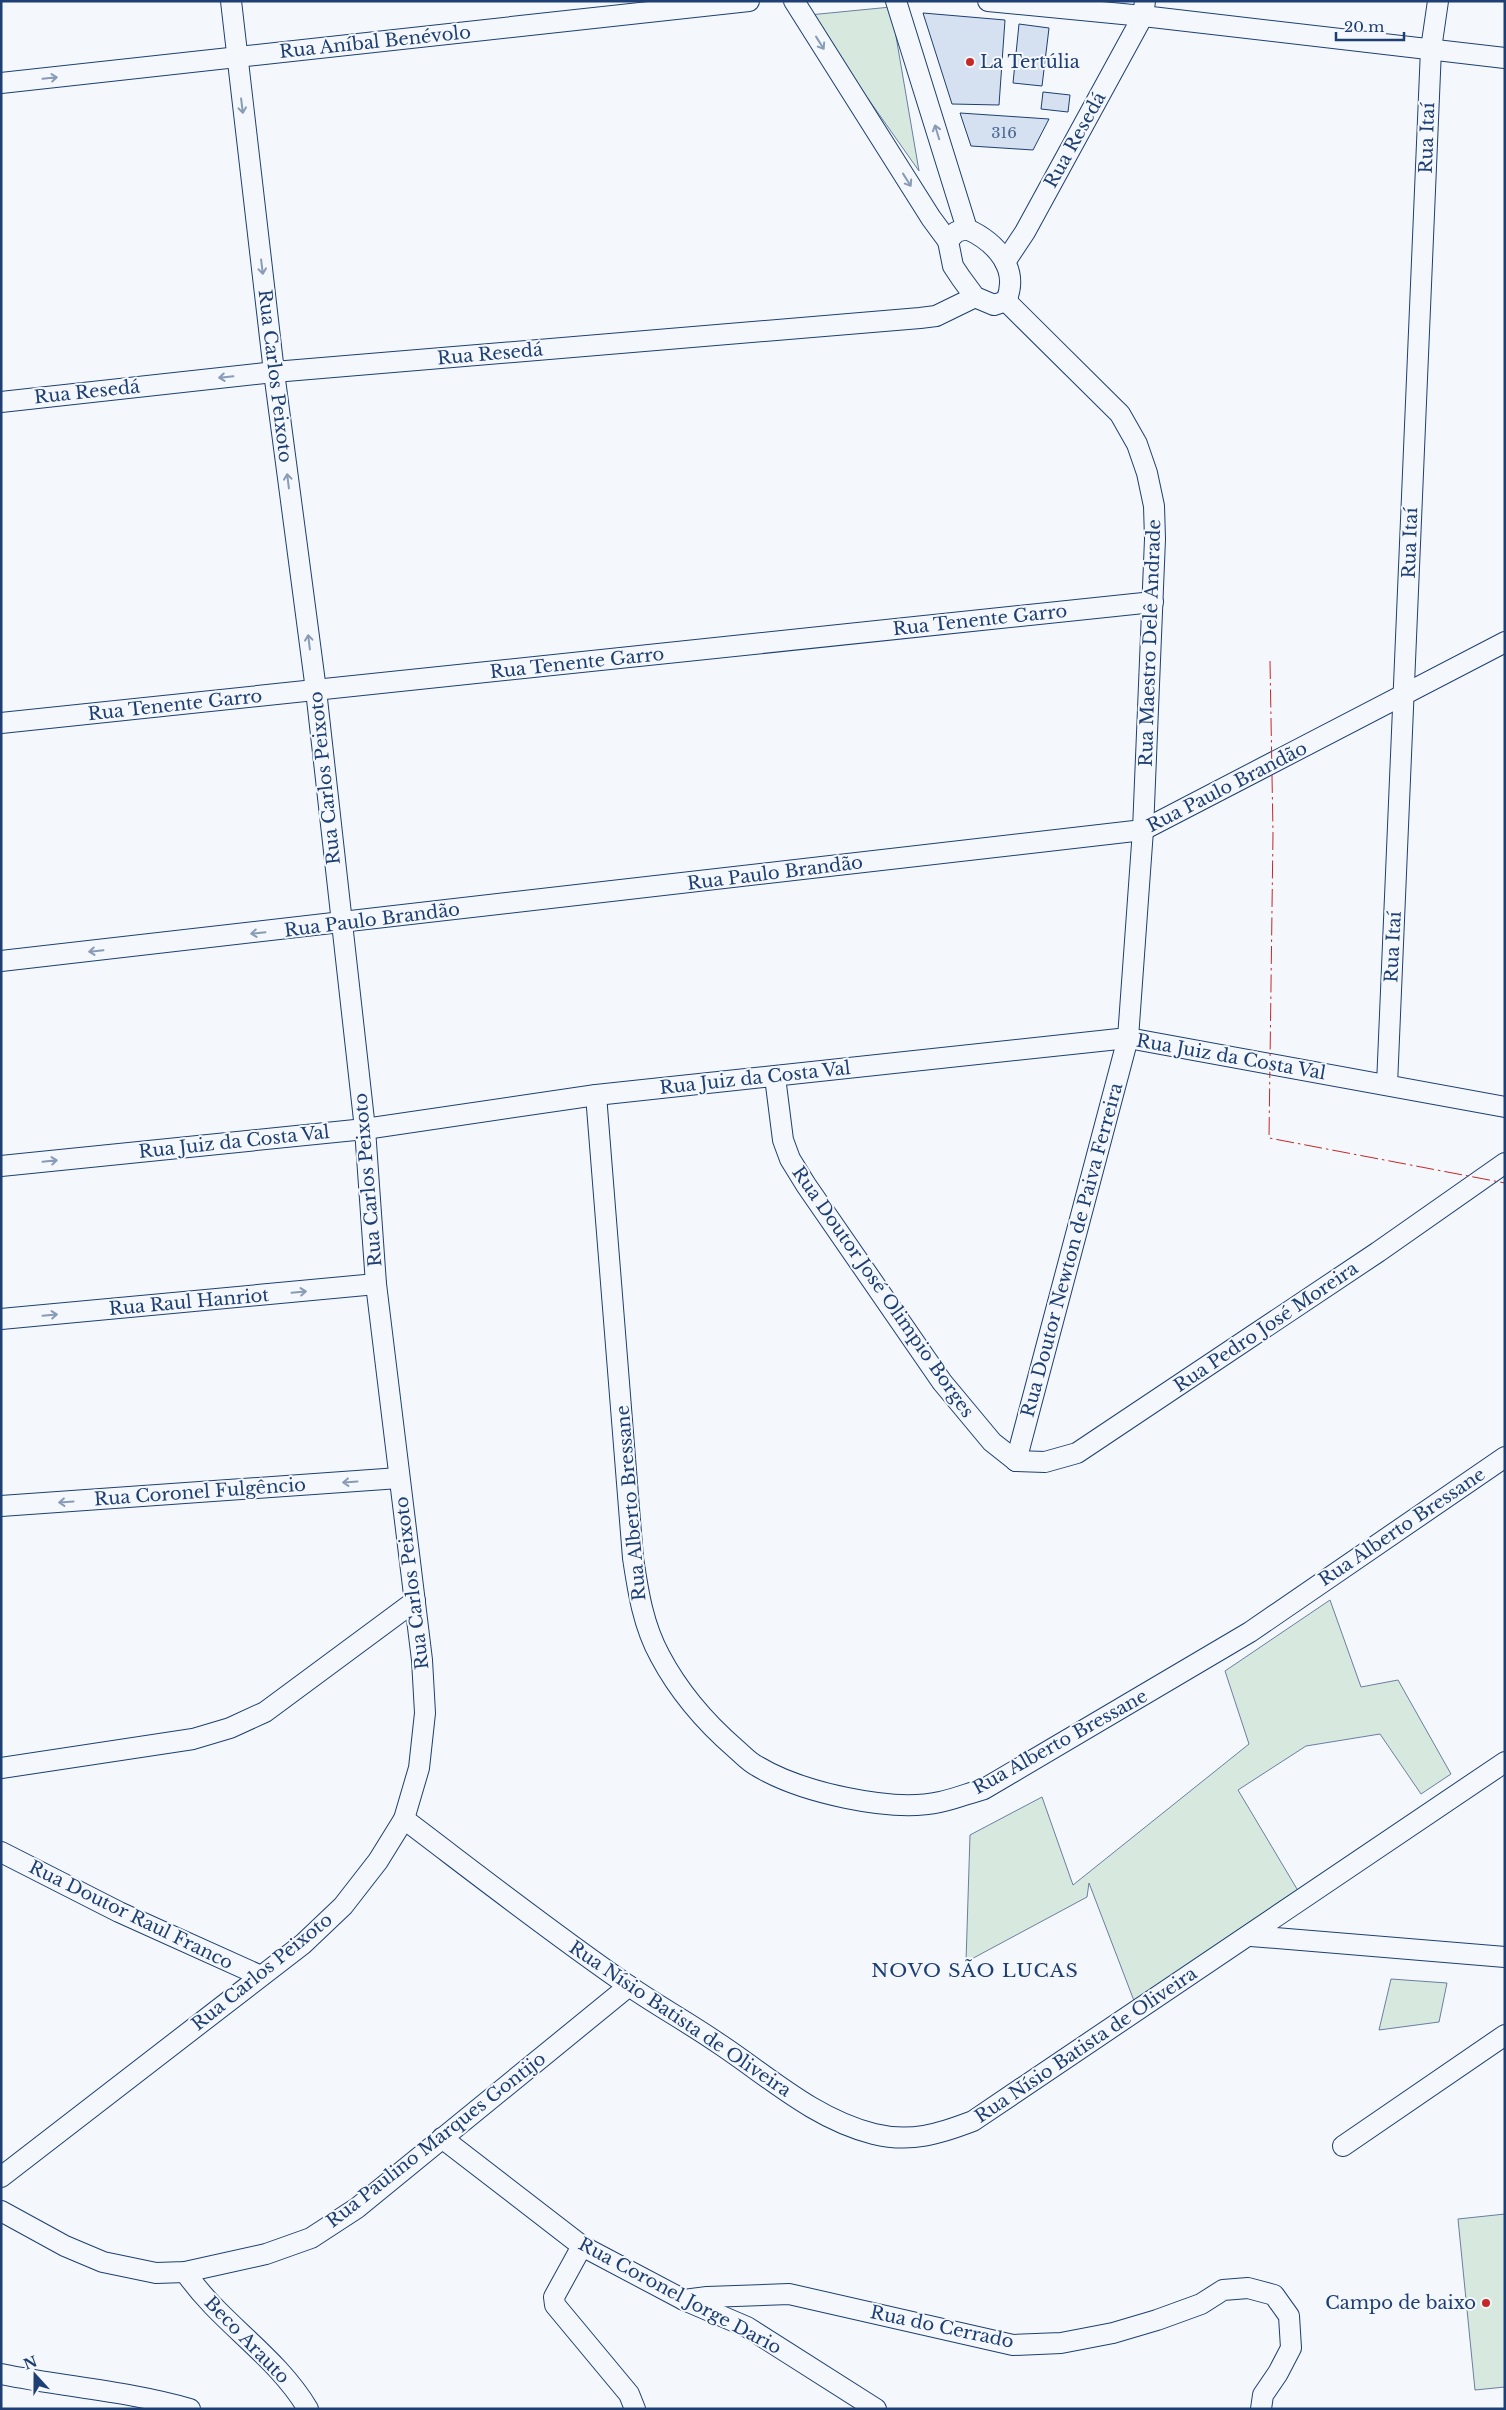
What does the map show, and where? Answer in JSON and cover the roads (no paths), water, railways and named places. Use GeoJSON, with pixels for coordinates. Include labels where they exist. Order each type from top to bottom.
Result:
{"type":"FeatureCollection","features":[{"type":"Feature","properties":{"kind":"street","name":"Rua Carlos Peixoto"},"geometry":{"type":"LineString","coordinates":[[1,2177],[303,1944],[343,1906],[378,1861],[404,1819],[419,1768],[425,1713],[422,1660],[376,1284],[365,1129],[316,690],[274,372],[230,1]]}},
{"type":"Feature","properties":{"kind":"street","name":"Rua Aníbal Benévolo"},"geometry":{"type":"LineString","coordinates":[[1,83],[236,57],[618,8],[749,1]]}},
{"type":"Feature","properties":{"kind":"street"},"geometry":{"type":"LineString","coordinates":[[794,1],[931,218],[948,241],[953,266],[975,297],[994,305],[1006,301],[1010,292],[1005,262],[995,246],[981,235],[967,229],[956,232],[948,241]]}},
{"type":"Feature","properties":{"kind":"street"},"geometry":{"type":"LineString","coordinates":[[896,1],[967,229]]}},
{"type":"Feature","properties":{"kind":"street"},"geometry":{"type":"LineString","coordinates":[[988,1],[1144,9],[1505,58]]}},
{"type":"Feature","properties":{"kind":"street","name":"Rua Itaí"},"geometry":{"type":"LineString","coordinates":[[1387,1085],[1431,49],[1438,1]]}},
{"type":"Feature","properties":{"kind":"street","name":"Rua Resedá"},"geometry":{"type":"LineString","coordinates":[[1005,262],[1025,232],[1144,9]]}},
{"type":"Feature","properties":{"kind":"street","name":"Rua Resedá"},"geometry":{"type":"LineString","coordinates":[[1,402],[274,372],[920,318],[936,316],[975,297]]}},
{"type":"Feature","properties":{"kind":"street","name":"Rua Maestro Delê Andrade"},"geometry":{"type":"LineString","coordinates":[[1006,301],[1120,414],[1137,444],[1148,473],[1154,506],[1153,602],[1143,830],[1128,1038]]}},
{"type":"Feature","properties":{"kind":"street","name":"Rua Tenente Garro"},"geometry":{"type":"LineString","coordinates":[[1,723],[1153,602]]}},
{"type":"Feature","properties":{"kind":"street","name":"Rua Paulo Brandão"},"geometry":{"type":"LineString","coordinates":[[1,961],[341,924],[1143,830],[1404,697],[1505,642]]}},
{"type":"Feature","properties":{"kind":"street","name":"Rua Juiz da Costa Val"},"geometry":{"type":"LineString","coordinates":[[1,1166],[365,1129],[596,1095],[1128,1038],[1505,1106]]}},
{"type":"Feature","properties":{"kind":"street","name":"Rua Doutor Newton de Paiva Ferreira"},"geometry":{"type":"LineString","coordinates":[[1016,1461],[1128,1038]]}},
{"type":"Feature","properties":{"kind":"street","name":"Rua Doutor José Olimpio Borges"},"geometry":{"type":"LineString","coordinates":[[775,1076],[782,1140],[790,1159],[806,1185],[942,1382],[992,1442],[1016,1461]]}},
{"type":"Feature","properties":{"kind":"street","name":"Rua Alberto Bressane"},"geometry":{"type":"LineString","coordinates":[[596,1095],[633,1558],[641,1609],[660,1656],[689,1701],[717,1733],[756,1766],[805,1786],[850,1798],[894,1806],[939,1803],[984,1789],[1250,1632],[1505,1457]]}},
{"type":"Feature","properties":{"kind":"street","name":"Rua Pedro José Moreira"},"geometry":{"type":"LineString","coordinates":[[1016,1461],[1045,1462],[1077,1453],[1370,1257],[1505,1163]]}},
{"type":"Feature","properties":{"kind":"street","name":"Rua Raul Hanriot"},"geometry":{"type":"LineString","coordinates":[[1,1320],[376,1284]]}},
{"type":"Feature","properties":{"kind":"street","name":"Rua Coronel Fulgêncio"},"geometry":{"type":"LineString","coordinates":[[1,1506],[399,1478]]}},
{"type":"Feature","properties":{"kind":"street"},"geometry":{"type":"LineString","coordinates":[[1,1768],[193,1739],[230,1728],[265,1712],[415,1602]]}},
{"type":"Feature","properties":{"kind":"street","name":"Rua Nísio Batista de Oliveira"},"geometry":{"type":"LineString","coordinates":[[404,1819],[519,1907],[629,1986],[719,2043],[812,2108],[874,2134],[904,2138],[938,2135],[973,2121],[1251,1936],[1505,1762]]}},
{"type":"Feature","properties":{"kind":"street","name":"Rua Doutor Raul Franco"},"geometry":{"type":"LineString","coordinates":[[1,1852],[119,1912],[261,1976]]}},
{"type":"Feature","properties":{"kind":"street"},"geometry":{"type":"LineString","coordinates":[[1251,1936],[1505,1957]]}},
{"type":"Feature","properties":{"kind":"street","name":"Rua Paulino Marques Gontijo"},"geometry":{"type":"LineString","coordinates":[[1,2211],[64,2246],[103,2262],[156,2272],[185,2272],[266,2254],[312,2238],[357,2208],[629,1986]]}},
{"type":"Feature","properties":{"kind":"street"},"geometry":{"type":"LineString","coordinates":[[1343,2146],[1505,2035]]}},
{"type":"Feature","properties":{"kind":"street","name":"Rua Coronel Jorge Dario"},"geometry":{"type":"LineString","coordinates":[[442,2138],[582,2246],[684,2300],[747,2327],[876,2409]]}},
{"type":"Feature","properties":{"kind":"street"},"geometry":{"type":"LineString","coordinates":[[582,2246],[554,2297],[555,2305],[632,2401]]}},
{"type":"Feature","properties":{"kind":"street","name":"Beco Arauto"},"geometry":{"type":"LineString","coordinates":[[185,2272],[197,2289],[280,2369],[308,2409]]}},
{"type":"Feature","properties":{"kind":"street","name":"Rua do Cerrado"},"geometry":{"type":"LineString","coordinates":[[684,2300],[707,2297],[789,2294],[961,2331],[1013,2345],[1061,2343],[1113,2333],[1201,2304],[1223,2290],[1248,2288],[1274,2295],[1289,2316],[1291,2348],[1278,2373],[1262,2395],[1261,2409]]}},
{"type":"Feature","properties":{"kind":"street"},"geometry":{"type":"LineString","coordinates":[[1,2374],[52,2384],[127,2394],[190,2409]]}},
{"type":"Feature","properties":{"kind":"place","name":"La Tertúlia"},"geometry":{"type":"Point","coordinates":[970,62]}},
{"type":"Feature","properties":{"kind":"place","name":"Campo de baixo"},"geometry":{"type":"Point","coordinates":[1486,2303]}},
{"type":"Feature","properties":{"kind":"district","name":"NOVO SÃO LUCAS"},"geometry":{"type":"Point","coordinates":[975,1970]}}]}
